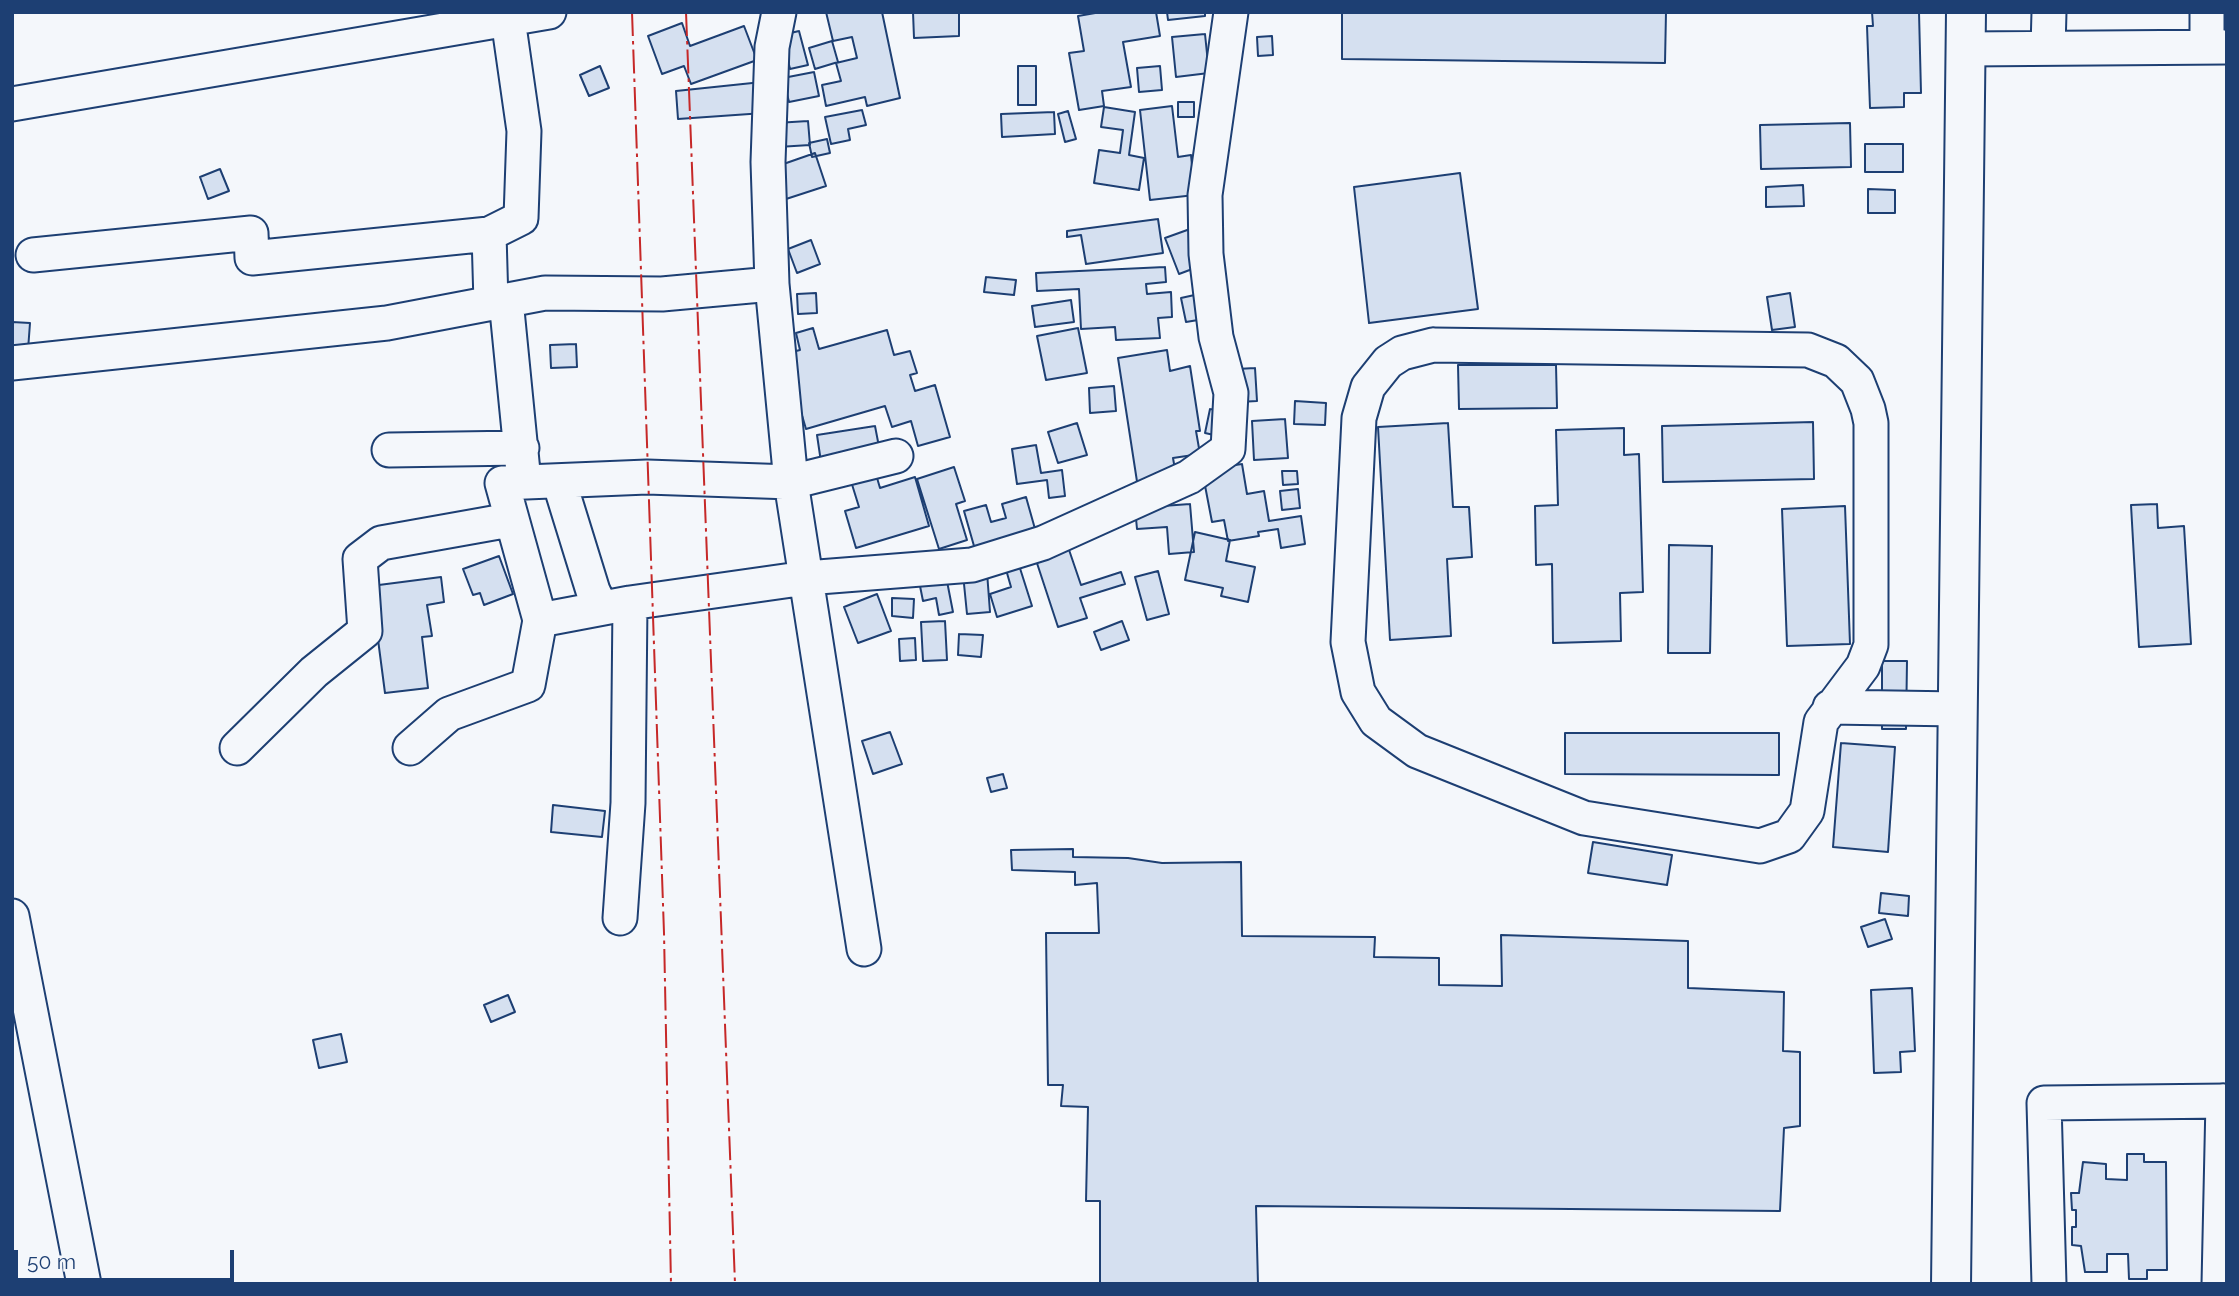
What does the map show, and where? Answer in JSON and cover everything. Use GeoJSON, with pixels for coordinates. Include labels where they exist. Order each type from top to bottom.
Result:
{"type":"FeatureCollection","features":[{"type":"Feature","properties":{"kind":"main road"},"geometry":{"type":"LineString","coordinates":[[1951,1284],[1966,31]]}},
{"type":"Feature","properties":{"kind":"street"},"geometry":{"type":"LineString","coordinates":[[12,104],[549,12]]}},
{"type":"Feature","properties":{"kind":"street"},"geometry":{"type":"LineString","coordinates":[[779,12],[772,47],[768,162],[772,284],[791,482],[864,949]]}},
{"type":"Feature","properties":{"kind":"street"},"geometry":{"type":"LineString","coordinates":[[540,620],[616,605],[806,578],[972,565],[1043,543],[1189,477],[1228,449],[1231,393],[1216,337],[1206,254],[1205,195],[1231,12]]}},
{"type":"Feature","properties":{"kind":"street"},"geometry":{"type":"LineString","coordinates":[[2048,48],[2049,12]]}},
{"type":"Feature","properties":{"kind":"street"},"geometry":{"type":"LineString","coordinates":[[1966,31],[2048,48],[2217,47],[2207,12]]}},
{"type":"Feature","properties":{"kind":"street"},"geometry":{"type":"LineString","coordinates":[[33,255],[251,233],[252,258],[489,234],[521,218],[524,131],[508,19]]}},
{"type":"Feature","properties":{"kind":"street"},"geometry":{"type":"LineString","coordinates":[[489,234],[522,448],[524,482]]}},
{"type":"Feature","properties":{"kind":"street"},"geometry":{"type":"LineString","coordinates":[[12,363],[387,323],[545,293],[662,294],[772,284]]}},
{"type":"Feature","properties":{"kind":"street"},"geometry":{"type":"LineString","coordinates":[[1433,345],[1808,350],[1836,361],[1857,381],[1871,423],[1871,645],[1863,666],[1830,707],[1817,730],[1803,821],[1789,836],[1771,845],[1627,827],[1584,818],[1402,743],[1376,721],[1366,707],[1358,692],[1349,659],[1359,418],[1368,387],[1377,374],[1402,353],[1433,345]]}},
{"type":"Feature","properties":{"kind":"street"},"geometry":{"type":"LineString","coordinates":[[389,450],[522,448]]}},
{"type":"Feature","properties":{"kind":"street"},"geometry":{"type":"LineString","coordinates":[[410,748],[449,714],[527,684],[540,620],[502,484],[647,477],[791,482],[896,456]]}},
{"type":"Feature","properties":{"kind":"street"},"geometry":{"type":"LineString","coordinates":[[559,481],[593,591],[616,605]]}},
{"type":"Feature","properties":{"kind":"street"},"geometry":{"type":"LineString","coordinates":[[237,748],[314,672],[365,631],[360,559],[381,543],[510,520]]}},
{"type":"Feature","properties":{"kind":"street"},"geometry":{"type":"LineString","coordinates":[[616,605],[628,803],[620,918]]}},
{"type":"Feature","properties":{"kind":"street"},"geometry":{"type":"LineString","coordinates":[[1830,707],[1958,709]]}},
{"type":"Feature","properties":{"kind":"street"},"geometry":{"type":"LineString","coordinates":[[12,916],[84,1284]]}},
{"type":"Feature","properties":{"kind":"street"},"geometry":{"type":"LineString","coordinates":[[2049,1284],[2044,1103],[2225,1101],[2218,1284]]}},
{"type":"Feature","properties":{"kind":"building"},"geometry":{"type":"Polygon","coordinates":[[[826,12],[882,12],[900,98],[867,106],[865,97],[826,106],[822,85],[841,81],[836,63],[857,58],[852,37],[833,41],[826,12]]]}},
{"type":"Feature","properties":{"kind":"building"},"geometry":{"type":"Polygon","coordinates":[[[913,12],[959,12],[959,36],[914,38],[913,12]]]}},
{"type":"Feature","properties":{"kind":"building"},"geometry":{"type":"Polygon","coordinates":[[[1101,12],[1156,12],[1160,36],[1123,42],[1131,87],[1102,91],[1104,106],[1079,110],[1069,53],[1084,51],[1078,16],[1101,12]]]}},
{"type":"Feature","properties":{"kind":"building"},"geometry":{"type":"Polygon","coordinates":[[[1167,12],[1205,12],[1205,16],[1168,20],[1167,12]]]}},
{"type":"Feature","properties":{"kind":"building"},"geometry":{"type":"Polygon","coordinates":[[[1342,12],[1666,12],[1665,63],[1342,59],[1342,12]]]}},
{"type":"Feature","properties":{"kind":"building"},"geometry":{"type":"Polygon","coordinates":[[[1872,12],[1919,12],[1921,93],[1904,93],[1904,107],[1870,108],[1867,26],[1873,26],[1872,12]]]}},
{"type":"Feature","properties":{"kind":"building"},"geometry":{"type":"Polygon","coordinates":[[[682,23],[690,46],[744,26],[757,60],[691,84],[684,66],[662,74],[648,36],[682,23]]]}},
{"type":"Feature","properties":{"kind":"building"},"geometry":{"type":"Polygon","coordinates":[[[799,31],[808,65],[790,69],[782,35],[799,31]]]}},
{"type":"Feature","properties":{"kind":"building"},"geometry":{"type":"Polygon","coordinates":[[[1205,34],[1209,73],[1176,77],[1172,37],[1205,34]]]}},
{"type":"Feature","properties":{"kind":"building"},"geometry":{"type":"Polygon","coordinates":[[[1272,36],[1273,55],[1258,56],[1257,37],[1272,36]]]}},
{"type":"Feature","properties":{"kind":"building"},"geometry":{"type":"Polygon","coordinates":[[[832,41],[838,62],[815,69],[809,48],[832,41]]]}},
{"type":"Feature","properties":{"kind":"building"},"geometry":{"type":"Polygon","coordinates":[[[600,66],[609,88],[589,96],[580,75],[600,66]]]}},
{"type":"Feature","properties":{"kind":"building"},"geometry":{"type":"Polygon","coordinates":[[[1018,66],[1036,66],[1036,105],[1018,105],[1018,66]]]}},
{"type":"Feature","properties":{"kind":"building"},"geometry":{"type":"Polygon","coordinates":[[[1160,66],[1162,90],[1139,92],[1137,68],[1160,66]]]}},
{"type":"Feature","properties":{"kind":"building"},"geometry":{"type":"Polygon","coordinates":[[[814,72],[819,96],[789,102],[783,78],[814,72]]]}},
{"type":"Feature","properties":{"kind":"building"},"geometry":{"type":"Polygon","coordinates":[[[762,82],[764,113],[678,119],[676,91],[762,82]]]}},
{"type":"Feature","properties":{"kind":"building"},"geometry":{"type":"Polygon","coordinates":[[[1178,102],[1194,102],[1194,117],[1178,117],[1178,102]]]}},
{"type":"Feature","properties":{"kind":"building"},"geometry":{"type":"Polygon","coordinates":[[[1172,106],[1178,157],[1191,155],[1195,195],[1150,200],[1140,110],[1172,106]]]}},
{"type":"Feature","properties":{"kind":"building"},"geometry":{"type":"Polygon","coordinates":[[[1104,107],[1135,112],[1129,155],[1144,158],[1139,190],[1094,183],[1099,150],[1120,153],[1123,130],[1101,127],[1104,107]]]}},
{"type":"Feature","properties":{"kind":"building"},"geometry":{"type":"Polygon","coordinates":[[[862,110],[866,125],[848,129],[850,140],[831,144],[825,117],[862,110]]]}},
{"type":"Feature","properties":{"kind":"building"},"geometry":{"type":"Polygon","coordinates":[[[1068,111],[1076,139],[1065,142],[1058,114],[1068,111]]]}},
{"type":"Feature","properties":{"kind":"building"},"geometry":{"type":"Polygon","coordinates":[[[1054,112],[1055,134],[1002,137],[1001,114],[1054,112]]]}},
{"type":"Feature","properties":{"kind":"building"},"geometry":{"type":"Polygon","coordinates":[[[808,121],[810,145],[778,147],[776,123],[808,121]]]}},
{"type":"Feature","properties":{"kind":"building"},"geometry":{"type":"Polygon","coordinates":[[[1850,123],[1851,167],[1761,169],[1760,125],[1850,123]]]}},
{"type":"Feature","properties":{"kind":"building"},"geometry":{"type":"Polygon","coordinates":[[[827,139],[830,153],[812,157],[809,143],[827,139]]]}},
{"type":"Feature","properties":{"kind":"building"},"geometry":{"type":"Polygon","coordinates":[[[1865,144],[1903,144],[1903,172],[1865,172],[1865,144]]]}},
{"type":"Feature","properties":{"kind":"building"},"geometry":{"type":"Polygon","coordinates":[[[815,153],[826,186],[783,200],[772,168],[815,153]]]}},
{"type":"Feature","properties":{"kind":"building"},"geometry":{"type":"Polygon","coordinates":[[[220,169],[229,191],[208,199],[200,177],[220,169]]]}},
{"type":"Feature","properties":{"kind":"building"},"geometry":{"type":"Polygon","coordinates":[[[1460,173],[1478,309],[1369,323],[1354,187],[1460,173]]]}},
{"type":"Feature","properties":{"kind":"building"},"geometry":{"type":"Polygon","coordinates":[[[1803,185],[1804,206],[1766,207],[1766,187],[1803,185]]]}},
{"type":"Feature","properties":{"kind":"building"},"geometry":{"type":"Polygon","coordinates":[[[1868,189],[1895,190],[1895,213],[1868,213],[1868,189]]]}},
{"type":"Feature","properties":{"kind":"building"},"geometry":{"type":"Polygon","coordinates":[[[1158,219],[1163,253],[1086,264],[1081,235],[1067,237],[1067,231],[1158,219]]]}},
{"type":"Feature","properties":{"kind":"building"},"geometry":{"type":"Polygon","coordinates":[[[1190,229],[1203,265],[1179,274],[1165,238],[1190,229]]]}},
{"type":"Feature","properties":{"kind":"building"},"geometry":{"type":"Polygon","coordinates":[[[811,240],[820,264],[797,273],[788,249],[811,240]]]}},
{"type":"Feature","properties":{"kind":"building"},"geometry":{"type":"Polygon","coordinates":[[[1165,267],[1166,282],[1146,284],[1147,294],[1171,292],[1172,317],[1158,318],[1160,338],[1116,340],[1115,327],[1081,329],[1079,289],[1037,291],[1036,273],[1165,267]]]}},
{"type":"Feature","properties":{"kind":"building"},"geometry":{"type":"Polygon","coordinates":[[[986,277],[1016,280],[1014,295],[984,292],[986,277]]]}},
{"type":"Feature","properties":{"kind":"building"},"geometry":{"type":"Polygon","coordinates":[[[816,293],[817,313],[798,314],[797,294],[816,293]]]}},
{"type":"Feature","properties":{"kind":"building"},"geometry":{"type":"Polygon","coordinates":[[[1790,293],[1795,327],[1772,330],[1767,297],[1790,293]]]}},
{"type":"Feature","properties":{"kind":"building"},"geometry":{"type":"Polygon","coordinates":[[[1199,294],[1204,319],[1186,322],[1181,298],[1199,294]]]}},
{"type":"Feature","properties":{"kind":"building"},"geometry":{"type":"Polygon","coordinates":[[[1071,300],[1074,322],[1035,327],[1032,306],[1071,300]]]}},
{"type":"Feature","properties":{"kind":"building"},"geometry":{"type":"Polygon","coordinates":[[[12,322],[30,323],[28,350],[12,348],[12,322]]]}},
{"type":"Feature","properties":{"kind":"building"},"geometry":{"type":"Polygon","coordinates":[[[813,328],[819,349],[887,330],[894,355],[910,351],[917,373],[910,375],[915,391],[935,385],[950,437],[918,446],[911,421],[892,427],[885,406],[806,429],[784,354],[800,350],[796,333],[813,328]]]}},
{"type":"Feature","properties":{"kind":"building"},"geometry":{"type":"Polygon","coordinates":[[[1078,328],[1087,373],[1046,380],[1037,336],[1078,328]]]}},
{"type":"Feature","properties":{"kind":"building"},"geometry":{"type":"Polygon","coordinates":[[[576,344],[577,367],[551,368],[550,345],[576,344]]]}},
{"type":"Feature","properties":{"kind":"building"},"geometry":{"type":"Polygon","coordinates":[[[1167,350],[1170,371],[1190,366],[1200,431],[1196,431],[1200,454],[1173,458],[1177,481],[1138,488],[1118,358],[1167,350]]]}},
{"type":"Feature","properties":{"kind":"building"},"geometry":{"type":"Polygon","coordinates":[[[1458,365],[1556,365],[1557,408],[1459,409],[1458,365]]]}},
{"type":"Feature","properties":{"kind":"building"},"geometry":{"type":"Polygon","coordinates":[[[1255,368],[1257,401],[1239,402],[1237,369],[1255,368]]]}},
{"type":"Feature","properties":{"kind":"building"},"geometry":{"type":"Polygon","coordinates":[[[1114,386],[1116,411],[1090,413],[1089,388],[1114,386]]]}},
{"type":"Feature","properties":{"kind":"building"},"geometry":{"type":"Polygon","coordinates":[[[1295,401],[1326,403],[1325,425],[1294,424],[1295,401]]]}},
{"type":"Feature","properties":{"kind":"building"},"geometry":{"type":"Polygon","coordinates":[[[1210,409],[1228,412],[1223,437],[1205,433],[1210,409]]]}},
{"type":"Feature","properties":{"kind":"building"},"geometry":{"type":"Polygon","coordinates":[[[1285,419],[1288,458],[1254,460],[1252,421],[1285,419]]]}},
{"type":"Feature","properties":{"kind":"building"},"geometry":{"type":"Polygon","coordinates":[[[1813,422],[1814,479],[1663,482],[1662,426],[1813,422]]]}},
{"type":"Feature","properties":{"kind":"building"},"geometry":{"type":"Polygon","coordinates":[[[1077,423],[1087,455],[1058,463],[1048,432],[1077,423]]]}},
{"type":"Feature","properties":{"kind":"building"},"geometry":{"type":"Polygon","coordinates":[[[1448,423],[1453,507],[1469,507],[1472,557],[1447,559],[1451,636],[1390,640],[1378,427],[1448,423]]]}},
{"type":"Feature","properties":{"kind":"building"},"geometry":{"type":"Polygon","coordinates":[[[875,426],[880,452],[821,462],[817,435],[875,426]]]}},
{"type":"Feature","properties":{"kind":"building"},"geometry":{"type":"Polygon","coordinates":[[[1624,428],[1624,455],[1639,454],[1643,592],[1620,593],[1621,641],[1553,643],[1552,564],[1536,565],[1535,506],[1558,505],[1556,430],[1624,428]]]}},
{"type":"Feature","properties":{"kind":"building"},"geometry":{"type":"Polygon","coordinates":[[[1036,445],[1041,473],[1062,470],[1065,496],[1049,498],[1047,480],[1017,484],[1012,449],[1036,445]]]}},
{"type":"Feature","properties":{"kind":"building"},"geometry":{"type":"Polygon","coordinates":[[[1242,464],[1247,494],[1264,491],[1269,521],[1301,516],[1305,544],[1281,548],[1278,529],[1258,532],[1259,536],[1228,541],[1224,520],[1212,522],[1202,470],[1242,464]]]}},
{"type":"Feature","properties":{"kind":"building"},"geometry":{"type":"Polygon","coordinates":[[[954,467],[965,501],[956,504],[967,540],[939,549],[917,479],[954,467]]]}},
{"type":"Feature","properties":{"kind":"building"},"geometry":{"type":"Polygon","coordinates":[[[875,471],[880,488],[915,477],[929,526],[856,548],[845,511],[859,507],[850,478],[875,471]]]}},
{"type":"Feature","properties":{"kind":"building"},"geometry":{"type":"Polygon","coordinates":[[[1282,471],[1297,471],[1298,484],[1283,485],[1282,471]]]}},
{"type":"Feature","properties":{"kind":"building"},"geometry":{"type":"Polygon","coordinates":[[[1298,489],[1300,508],[1282,510],[1280,491],[1298,489]]]}},
{"type":"Feature","properties":{"kind":"building"},"geometry":{"type":"Polygon","coordinates":[[[1026,497],[1037,536],[976,553],[964,511],[986,505],[991,522],[1006,518],[1002,504],[1026,497]]]}},
{"type":"Feature","properties":{"kind":"building"},"geometry":{"type":"Polygon","coordinates":[[[1190,504],[1194,552],[1169,554],[1167,527],[1137,529],[1135,508],[1190,504]]]}},
{"type":"Feature","properties":{"kind":"building"},"geometry":{"type":"Polygon","coordinates":[[[2157,504],[2158,528],[2184,526],[2191,644],[2139,647],[2131,505],[2157,504]]]}},
{"type":"Feature","properties":{"kind":"building"},"geometry":{"type":"Polygon","coordinates":[[[1845,506],[1850,644],[1787,646],[1782,509],[1845,506]]]}},
{"type":"Feature","properties":{"kind":"building"},"geometry":{"type":"Polygon","coordinates":[[[1195,532],[1230,540],[1226,561],[1255,567],[1248,602],[1221,596],[1223,588],[1185,580],[1195,532]]]}},
{"type":"Feature","properties":{"kind":"building"},"geometry":{"type":"Polygon","coordinates":[[[1066,541],[1081,585],[1121,572],[1125,584],[1080,598],[1087,618],[1058,627],[1033,551],[1066,541]]]}},
{"type":"Feature","properties":{"kind":"building"},"geometry":{"type":"Polygon","coordinates":[[[1669,545],[1712,546],[1710,653],[1668,653],[1669,545]]]}},
{"type":"Feature","properties":{"kind":"building"},"geometry":{"type":"Polygon","coordinates":[[[499,556],[513,594],[484,605],[480,593],[473,595],[463,569],[499,556]]]}},
{"type":"Feature","properties":{"kind":"building"},"geometry":{"type":"Polygon","coordinates":[[[1018,562],[1032,606],[997,617],[990,594],[1011,587],[1005,566],[1018,562]]]}},
{"type":"Feature","properties":{"kind":"building"},"geometry":{"type":"Polygon","coordinates":[[[945,571],[953,612],[939,615],[936,598],[923,601],[918,576],[945,571]]]}},
{"type":"Feature","properties":{"kind":"building"},"geometry":{"type":"Polygon","coordinates":[[[1158,571],[1169,614],[1147,620],[1135,577],[1158,571]]]}},
{"type":"Feature","properties":{"kind":"building"},"geometry":{"type":"Polygon","coordinates":[[[987,572],[990,612],[967,614],[963,574],[987,572]]]}},
{"type":"Feature","properties":{"kind":"building"},"geometry":{"type":"Polygon","coordinates":[[[441,577],[444,602],[427,605],[432,636],[422,637],[428,688],[385,693],[371,586],[441,577]]]}},
{"type":"Feature","properties":{"kind":"building"},"geometry":{"type":"Polygon","coordinates":[[[877,594],[891,631],[858,643],[844,607],[877,594]]]}},
{"type":"Feature","properties":{"kind":"building"},"geometry":{"type":"Polygon","coordinates":[[[892,598],[914,599],[913,618],[892,616],[892,598]]]}},
{"type":"Feature","properties":{"kind":"building"},"geometry":{"type":"Polygon","coordinates":[[[945,621],[947,660],[923,661],[921,622],[945,621]]]}},
{"type":"Feature","properties":{"kind":"building"},"geometry":{"type":"Polygon","coordinates":[[[1122,621],[1129,640],[1101,650],[1094,632],[1122,621]]]}},
{"type":"Feature","properties":{"kind":"building"},"geometry":{"type":"Polygon","coordinates":[[[959,634],[983,635],[981,657],[958,655],[959,634]]]}},
{"type":"Feature","properties":{"kind":"building"},"geometry":{"type":"Polygon","coordinates":[[[915,638],[916,660],[900,661],[899,639],[915,638]]]}},
{"type":"Feature","properties":{"kind":"building"},"geometry":{"type":"Polygon","coordinates":[[[1882,661],[1907,661],[1906,729],[1882,729],[1882,661]]]}},
{"type":"Feature","properties":{"kind":"building"},"geometry":{"type":"Polygon","coordinates":[[[890,732],[902,764],[873,774],[862,741],[890,732]]]}},
{"type":"Feature","properties":{"kind":"building"},"geometry":{"type":"Polygon","coordinates":[[[1565,733],[1779,733],[1779,775],[1565,774],[1565,733]]]}},
{"type":"Feature","properties":{"kind":"building"},"geometry":{"type":"Polygon","coordinates":[[[1841,743],[1895,747],[1888,852],[1833,847],[1841,743]]]}},
{"type":"Feature","properties":{"kind":"building"},"geometry":{"type":"Polygon","coordinates":[[[1003,774],[1007,788],[991,792],[987,778],[1003,774]]]}},
{"type":"Feature","properties":{"kind":"building"},"geometry":{"type":"Polygon","coordinates":[[[553,805],[605,811],[602,837],[551,832],[553,805]]]}},
{"type":"Feature","properties":{"kind":"building"},"geometry":{"type":"Polygon","coordinates":[[[1593,842],[1672,855],[1667,885],[1588,873],[1593,842]]]}},
{"type":"Feature","properties":{"kind":"building"},"geometry":{"type":"Polygon","coordinates":[[[1073,849],[1073,857],[1128,858],[1162,863],[1241,862],[1242,936],[1375,937],[1374,957],[1439,958],[1439,985],[1502,986],[1501,935],[1688,941],[1688,988],[1784,992],[1783,1051],[1800,1052],[1800,1126],[1784,1128],[1780,1211],[1256,1206],[1258,1284],[1100,1284],[1100,1201],[1086,1201],[1088,1107],[1061,1106],[1063,1085],[1048,1085],[1046,933],[1099,933],[1097,883],[1075,885],[1075,872],[1012,870],[1011,850],[1073,849]]]}},
{"type":"Feature","properties":{"kind":"building"},"geometry":{"type":"Polygon","coordinates":[[[1881,893],[1909,896],[1908,916],[1879,913],[1881,893]]]}},
{"type":"Feature","properties":{"kind":"building"},"geometry":{"type":"Polygon","coordinates":[[[1885,919],[1892,939],[1868,947],[1861,927],[1885,919]]]}},
{"type":"Feature","properties":{"kind":"building"},"geometry":{"type":"Polygon","coordinates":[[[1912,988],[1915,1051],[1900,1052],[1901,1072],[1874,1073],[1871,990],[1912,988]]]}},
{"type":"Feature","properties":{"kind":"building"},"geometry":{"type":"Polygon","coordinates":[[[508,995],[515,1012],[491,1022],[484,1005],[508,995]]]}},
{"type":"Feature","properties":{"kind":"building"},"geometry":{"type":"Polygon","coordinates":[[[341,1034],[347,1062],[319,1068],[313,1040],[341,1034]]]}},
{"type":"Feature","properties":{"kind":"building"},"geometry":{"type":"Polygon","coordinates":[[[2127,1154],[2144,1154],[2144,1162],[2166,1162],[2167,1270],[2147,1270],[2147,1279],[2129,1279],[2128,1254],[2107,1254],[2107,1272],[2085,1272],[2081,1246],[2072,1245],[2076,1210],[2072,1210],[2071,1193],[2079,1193],[2083,1162],[2106,1164],[2106,1179],[2127,1180],[2127,1154]]]}},
{"type":"Feature","properties":{"kind":"power"},"geometry":{"type":"LineString","coordinates":[[632,12],[664,933],[671,1284]]}},
{"type":"Feature","properties":{"kind":"power"},"geometry":{"type":"LineString","coordinates":[[686,12],[735,1284]]}}]}
